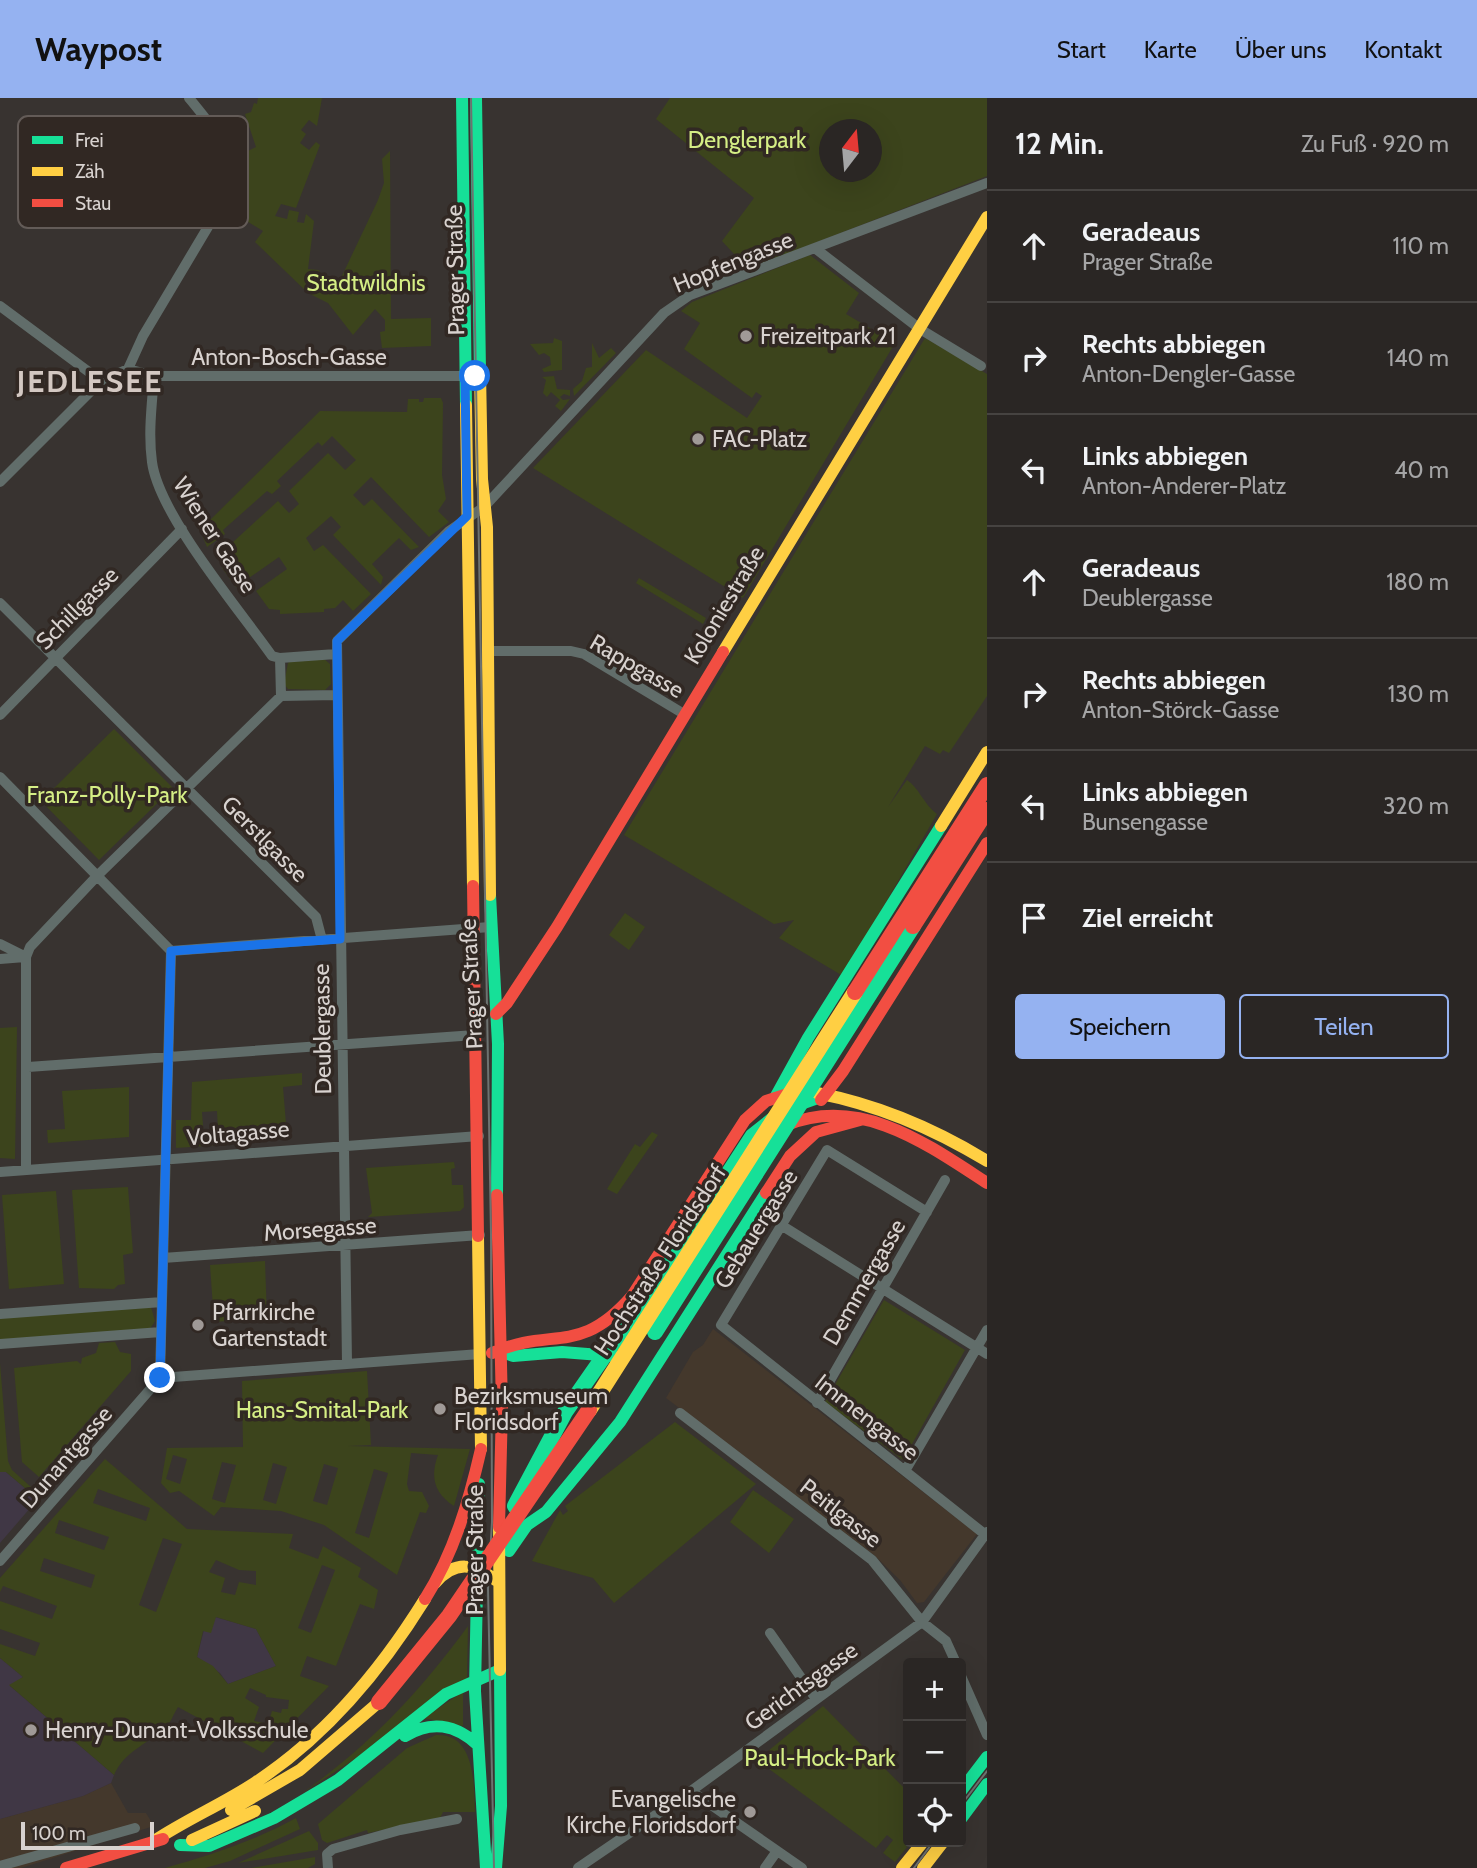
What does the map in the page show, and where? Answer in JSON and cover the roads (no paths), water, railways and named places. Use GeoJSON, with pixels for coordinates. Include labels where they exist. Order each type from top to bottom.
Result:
{"type":"FeatureCollection","features":[{"type":"Feature","properties":{"kind":"main road","name":"Prager Straße"},"geometry":{"type":"LineString","coordinates":[[462,98],[473,376],[487,524],[488,651],[482,928],[475,1035],[479,1136],[481,1449],[475,1683],[486,1868]]}},
{"type":"Feature","properties":{"kind":"main road","name":"Prager Straße"},"geometry":{"type":"LineString","coordinates":[[476,98],[473,376],[467,516],[482,928],[496,1014],[502,1406],[497,1581],[501,1807],[496,1868]]}},
{"type":"Feature","properties":{"kind":"main road","name":"Koloniestraße"},"geometry":{"type":"LineString","coordinates":[[475,1035],[507,1003],[557,927],[987,217]]}},
{"type":"Feature","properties":{"kind":"main road"},"geometry":{"type":"LineString","coordinates":[[470,648],[488,651]]}},
{"type":"Feature","properties":{"kind":"main road"},"geometry":{"type":"LineString","coordinates":[[480,1354],[500,1351],[512,1344],[581,1335],[613,1318],[632,1296],[745,1120],[758,1106],[776,1096],[987,752]]}},
{"type":"Feature","properties":{"kind":"main road","name":"Hochstraße Floridsdorf"},"geometry":{"type":"LineString","coordinates":[[345,1742],[410,1668],[499,1545],[643,1329],[987,785]]}},
{"type":"Feature","properties":{"kind":"main road","name":"Hochstraße Floridsdorf"},"geometry":{"type":"LineString","coordinates":[[345,1742],[388,1710],[432,1659],[527,1525],[705,1256],[987,810]]}},
{"type":"Feature","properties":{"kind":"main road"},"geometry":{"type":"LineString","coordinates":[[500,1351],[513,1356],[562,1352],[613,1356],[636,1346],[651,1328],[768,1145],[809,1106],[826,1095],[843,1072],[985,846]]}},
{"type":"Feature","properties":{"kind":"main road"},"geometry":{"type":"LineString","coordinates":[[798,1057],[809,1106]]}},
{"type":"Feature","properties":{"kind":"main road"},"geometry":{"type":"LineString","coordinates":[[843,1072],[848,1090],[861,1101]]}},
{"type":"Feature","properties":{"kind":"main road"},"geometry":{"type":"LineString","coordinates":[[826,1095],[899,1112],[987,1161]]}},
{"type":"Feature","properties":{"kind":"main road"},"geometry":{"type":"LineString","coordinates":[[776,1096],[903,1133],[987,1183]]}},
{"type":"Feature","properties":{"kind":"main road"},"geometry":{"type":"LineString","coordinates":[[499,1545],[512,1511],[555,1428],[657,1280],[751,1135],[774,1115],[809,1106]]}},
{"type":"Feature","properties":{"kind":"main road"},"geometry":{"type":"LineString","coordinates":[[527,1525],[546,1512],[613,1431],[790,1156],[816,1132],[860,1119]]}},
{"type":"Feature","properties":{"kind":"main road"},"geometry":{"type":"LineString","coordinates":[[429,1590],[470,1494],[481,1449]]}},
{"type":"Feature","properties":{"kind":"main road"},"geometry":{"type":"LineString","coordinates":[[154,1842],[260,1779],[323,1729],[368,1683],[439,1578],[455,1567],[477,1566],[497,1581]]}},
{"type":"Feature","properties":{"kind":"main road"},"geometry":{"type":"LineString","coordinates":[[180,1845],[209,1846],[256,1828],[319,1792],[389,1742],[433,1702],[500,1670]]}},
{"type":"Feature","properties":{"kind":"main road"},"geometry":{"type":"LineString","coordinates":[[389,1742],[436,1724],[456,1728],[478,1745]]}},
{"type":"Feature","properties":{"kind":"main road"},"geometry":{"type":"LineString","coordinates":[[66,1868],[154,1842],[219,1816],[259,1796],[345,1742]]}},
{"type":"Feature","properties":{"kind":"main road"},"geometry":{"type":"LineString","coordinates":[[109,1868],[180,1845],[266,1805],[345,1742]]}},
{"type":"Feature","properties":{"kind":"main road"},"geometry":{"type":"LineString","coordinates":[[966,1809],[977,1788],[987,1756]]}},
{"type":"Feature","properties":{"kind":"main road"},"geometry":{"type":"LineString","coordinates":[[902,1868],[919,1847]]}},
{"type":"Feature","properties":{"kind":"main road"},"geometry":{"type":"LineString","coordinates":[[923,1868],[939,1847]]}},
{"type":"Feature","properties":{"kind":"street"},"geometry":{"type":"LineString","coordinates":[[189,98],[204,116]]}},
{"type":"Feature","properties":{"kind":"street","name":"Hopfengasse"},"geometry":{"type":"LineString","coordinates":[[336,654],[337,641],[467,516],[484,507],[664,313],[690,295],[987,183]]}},
{"type":"Feature","properties":{"kind":"street"},"geometry":{"type":"LineString","coordinates":[[0,482],[101,381],[128,369],[143,336],[207,228]]}},
{"type":"Feature","properties":{"kind":"street"},"geometry":{"type":"LineString","coordinates":[[817,249],[920,329],[981,366]]}},
{"type":"Feature","properties":{"kind":"street"},"geometry":{"type":"LineString","coordinates":[[0,306],[101,381]]}},
{"type":"Feature","properties":{"kind":"street","name":"Anton-Bosch-Gasse"},"geometry":{"type":"LineString","coordinates":[[128,369],[154,376],[473,376]]}},
{"type":"Feature","properties":{"kind":"street","name":"Wiener Gasse"},"geometry":{"type":"LineString","coordinates":[[154,376],[150,429],[152,463],[161,494],[182,529],[272,656],[280,658]]}},
{"type":"Feature","properties":{"kind":"street","name":"Schillgasse"},"geometry":{"type":"LineString","coordinates":[[0,715],[182,529]]}},
{"type":"Feature","properties":{"kind":"street"},"geometry":{"type":"LineString","coordinates":[[0,603],[55,657]]}},
{"type":"Feature","properties":{"kind":"street","name":"Rappgasse"},"geometry":{"type":"LineString","coordinates":[[488,651],[571,651],[584,654],[684,715]]}},
{"type":"Feature","properties":{"kind":"street"},"geometry":{"type":"LineString","coordinates":[[281,696],[280,658],[336,654]]}},
{"type":"Feature","properties":{"kind":"street","name":"Deublergasse"},"geometry":{"type":"LineString","coordinates":[[336,654],[347,1363]]}},
{"type":"Feature","properties":{"kind":"street","name":"Gerstlgasse"},"geometry":{"type":"LineString","coordinates":[[55,657],[316,917],[322,940]]}},
{"type":"Feature","properties":{"kind":"street"},"geometry":{"type":"LineString","coordinates":[[26,1170],[26,957],[37,939],[98,875],[281,696],[336,695]]}},
{"type":"Feature","properties":{"kind":"street"},"geometry":{"type":"LineString","coordinates":[[0,777],[171,951],[160,1378],[480,1354]]}},
{"type":"Feature","properties":{"kind":"street"},"geometry":{"type":"LineString","coordinates":[[941,826],[951,827],[985,846]]}},
{"type":"Feature","properties":{"kind":"street"},"geometry":{"type":"LineString","coordinates":[[171,951],[482,928]]}},
{"type":"Feature","properties":{"kind":"street"},"geometry":{"type":"LineString","coordinates":[[0,944],[26,957]]}},
{"type":"Feature","properties":{"kind":"street"},"geometry":{"type":"LineString","coordinates":[[0,959],[26,957]]}},
{"type":"Feature","properties":{"kind":"street"},"geometry":{"type":"LineString","coordinates":[[28,1067],[475,1035]]}},
{"type":"Feature","properties":{"kind":"street","name":"Voltagasse"},"geometry":{"type":"LineString","coordinates":[[0,1172],[344,1144],[479,1136]]}},
{"type":"Feature","properties":{"kind":"street","name":"Gebauergasse"},"geometry":{"type":"LineString","coordinates":[[723,1328],[722,1321],[827,1150],[927,1212]]}},
{"type":"Feature","properties":{"kind":"street","name":"Demmergasse"},"geometry":{"type":"LineString","coordinates":[[817,1403],[945,1180]]}},
{"type":"Feature","properties":{"kind":"street"},"geometry":{"type":"LineString","coordinates":[[781,1225],[987,1354]]}},
{"type":"Feature","properties":{"kind":"street","name":"Morsegasse"},"geometry":{"type":"LineString","coordinates":[[163,1258],[345,1247],[480,1235]]}},
{"type":"Feature","properties":{"kind":"street"},"geometry":{"type":"LineString","coordinates":[[0,1314],[162,1302]]}},
{"type":"Feature","properties":{"kind":"street","name":"Immengasse"},"geometry":{"type":"LineString","coordinates":[[723,1328],[986,1535]]}},
{"type":"Feature","properties":{"kind":"street"},"geometry":{"type":"LineString","coordinates":[[905,1471],[987,1330]]}},
{"type":"Feature","properties":{"kind":"street"},"geometry":{"type":"LineString","coordinates":[[0,1344],[161,1332]]}},
{"type":"Feature","properties":{"kind":"street","name":"Dunantgasse"},"geometry":{"type":"LineString","coordinates":[[0,1561],[160,1378]]}},
{"type":"Feature","properties":{"kind":"street","name":"Peitlgasse"},"geometry":{"type":"LineString","coordinates":[[680,1413],[872,1560],[922,1622],[946,1642],[954,1658]]}},
{"type":"Feature","properties":{"kind":"street","name":"Gerichtsgasse"},"geometry":{"type":"LineString","coordinates":[[578,1868],[691,1791],[922,1622],[986,1535]]}},
{"type":"Feature","properties":{"kind":"street"},"geometry":{"type":"LineString","coordinates":[[770,1633],[816,1699]]}},
{"type":"Feature","properties":{"kind":"street"},"geometry":{"type":"LineString","coordinates":[[966,1687],[987,1735]]}},
{"type":"Feature","properties":{"kind":"street"},"geometry":{"type":"LineString","coordinates":[[691,1791],[802,1868]]}},
{"type":"Feature","properties":{"kind":"street"},"geometry":{"type":"LineString","coordinates":[[328,1868],[327,1854],[333,1849],[400,1830],[457,1819]]}},
{"type":"Feature","properties":{"kind":"street"},"geometry":{"type":"LineString","coordinates":[[0,1866],[135,1828]]}},
{"type":"Feature","properties":{"kind":"street"},"geometry":{"type":"LineString","coordinates":[[765,1868],[777,1851]]}},
{"type":"Feature","properties":{"kind":"tram line"},"geometry":{"type":"LineString","coordinates":[[471,98],[491,1234],[492,1522],[488,1589],[494,1868]]}},
{"type":"Feature","properties":{"kind":"tram line"},"geometry":{"type":"LineString","coordinates":[[966,1798],[987,1771]]}},
{"type":"Feature","properties":{"kind":"tram line"},"geometry":{"type":"LineString","coordinates":[[914,1868],[929,1847]]}},
{"type":"Feature","properties":{"kind":"place","name":"Freizeitpark 21"},"geometry":{"type":"Point","coordinates":[746,336]}},
{"type":"Feature","properties":{"kind":"place","name":"FAC-Platz"},"geometry":{"type":"Point","coordinates":[698,439]}},
{"type":"Feature","properties":{"kind":"place","name":"Pfarrkirche Gartenstadt"},"geometry":{"type":"Point","coordinates":[198,1325]}},
{"type":"Feature","properties":{"kind":"place","name":"Bezirksmuseum Floridsdorf"},"geometry":{"type":"Point","coordinates":[440,1409]}},
{"type":"Feature","properties":{"kind":"place","name":"Henry-Dunant-Volksschule"},"geometry":{"type":"Point","coordinates":[31,1730]}},
{"type":"Feature","properties":{"kind":"place","name":"Evangelische Kirche Floridsdorf"},"geometry":{"type":"Point","coordinates":[750,1812]}},
{"type":"Feature","properties":{"kind":"district","name":"JEDLESEE"},"geometry":{"type":"Point","coordinates":[90,381]}},
{"type":"Feature","properties":{"kind":"park label","name":"Denglerpark"},"geometry":{"type":"Point","coordinates":[747,140]}},
{"type":"Feature","properties":{"kind":"park label","name":"Stadtwildnis"},"geometry":{"type":"Point","coordinates":[366,283]}},
{"type":"Feature","properties":{"kind":"park label","name":"Franz-Polly-Park"},"geometry":{"type":"Point","coordinates":[107,795]}},
{"type":"Feature","properties":{"kind":"park label","name":"Hans-Smital-Park"},"geometry":{"type":"Point","coordinates":[322,1410]}},
{"type":"Feature","properties":{"kind":"park label","name":"Paul-Hock-Park"},"geometry":{"type":"Point","coordinates":[820,1758]}}]}
